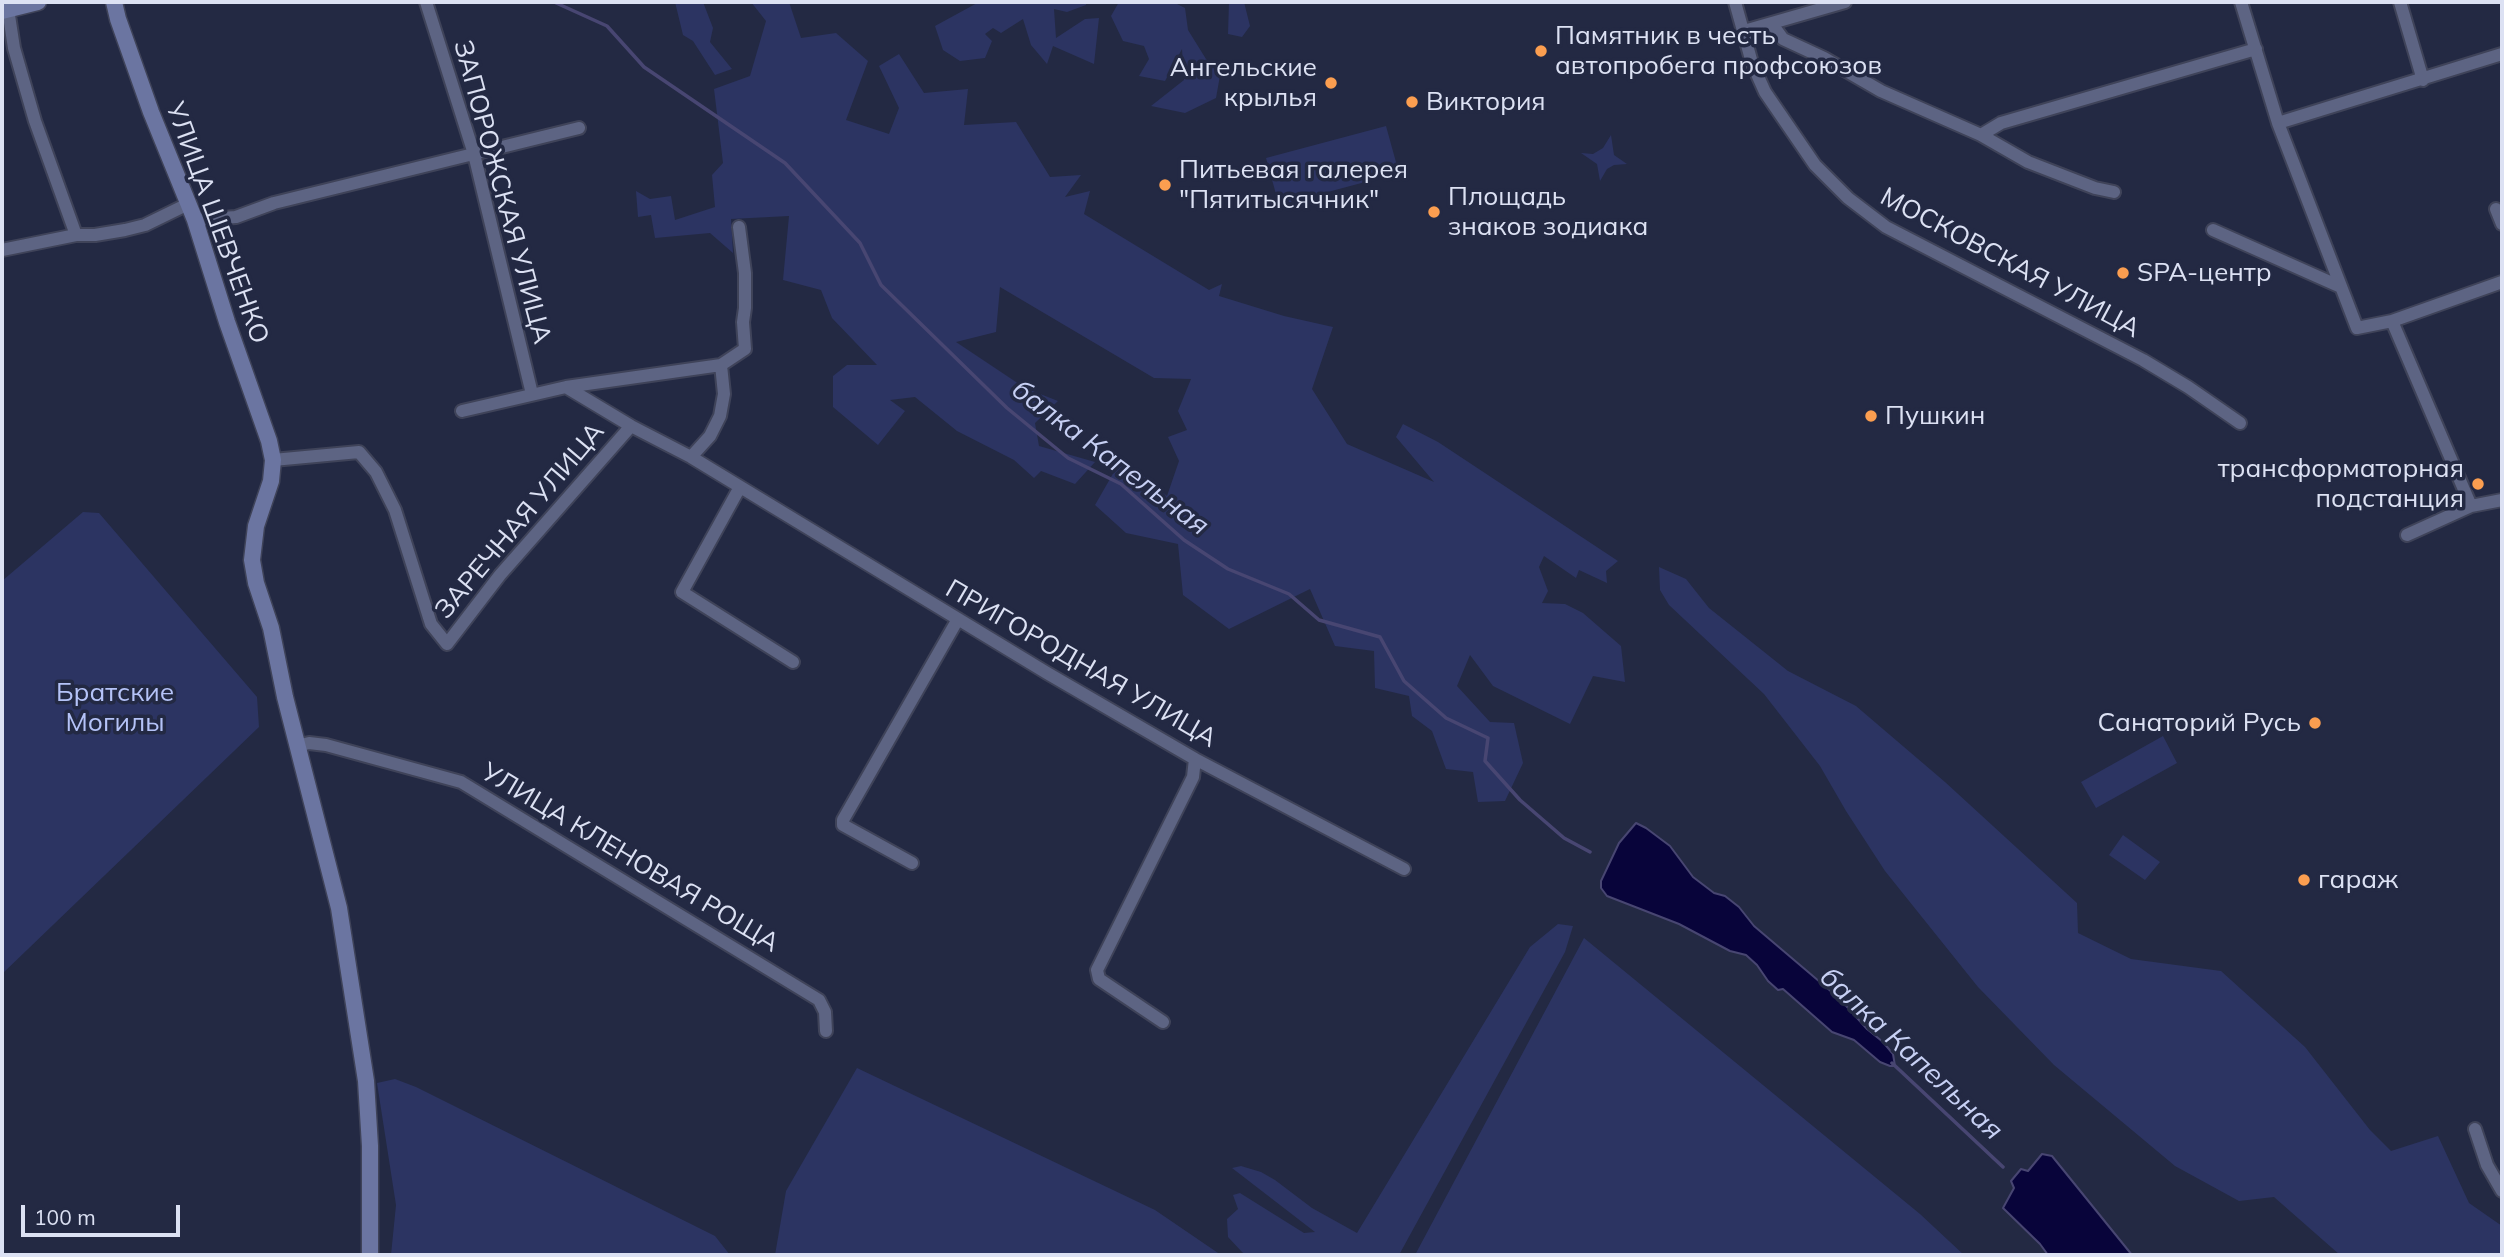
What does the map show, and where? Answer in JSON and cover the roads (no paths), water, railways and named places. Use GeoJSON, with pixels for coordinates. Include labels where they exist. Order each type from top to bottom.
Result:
{"type":"FeatureCollection","features":[{"type":"Feature","properties":{"kind":"street"},"geometry":{"type":"LineString","coordinates":[[38,2],[5,10],[35,121],[76,234]]}},
{"type":"Feature","properties":{"kind":"street","name":"УЛИЦА ШЕВЧЕНКО"},"geometry":{"type":"LineString","coordinates":[[114,2],[151,112],[195,220],[273,460]]}},
{"type":"Feature","properties":{"kind":"street","name":"ЗАПОРОЖСКАЯ УЛИЦА"},"geometry":{"type":"LineString","coordinates":[[426,2],[474,154],[532,394]]}},
{"type":"Feature","properties":{"kind":"street","name":"МОСКОВСКАЯ УЛИЦА"},"geometry":{"type":"LineString","coordinates":[[1735,2],[1752,64],[1765,92],[1815,165],[1848,198],[1885,228],[2143,360],[2188,387],[2240,424]]}},
{"type":"Feature","properties":{"kind":"street"},"geometry":{"type":"LineString","coordinates":[[1744,31],[1845,2]]}},
{"type":"Feature","properties":{"kind":"street"},"geometry":{"type":"LineString","coordinates":[[2241,2],[2278,123],[2357,328],[2392,321],[2502,282]]}},
{"type":"Feature","properties":{"kind":"street"},"geometry":{"type":"LineString","coordinates":[[2400,2],[2423,80]]}},
{"type":"Feature","properties":{"kind":"street"},"geometry":{"type":"LineString","coordinates":[[1772,24],[1783,39],[1824,58],[1881,91],[1981,135],[2028,162],[2095,188],[2114,192]]}},
{"type":"Feature","properties":{"kind":"street"},"geometry":{"type":"LineString","coordinates":[[1981,135],[2001,123],[2256,49]]}},
{"type":"Feature","properties":{"kind":"street"},"geometry":{"type":"LineString","coordinates":[[2278,123],[2502,54]]}},
{"type":"Feature","properties":{"kind":"street"},"geometry":{"type":"LineString","coordinates":[[195,220],[236,217],[274,203],[579,128]]}},
{"type":"Feature","properties":{"kind":"street"},"geometry":{"type":"LineString","coordinates":[[2,250],[76,234],[94,235],[145,225],[188,204]]}},
{"type":"Feature","properties":{"kind":"street"},"geometry":{"type":"LineString","coordinates":[[2496,209],[2502,225]]}},
{"type":"Feature","properties":{"kind":"street"},"geometry":{"type":"LineString","coordinates":[[462,411],[566,387],[721,365],[745,349],[745,272],[738,227]]}},
{"type":"Feature","properties":{"kind":"street"},"geometry":{"type":"LineString","coordinates":[[2213,230],[2341,287]]}},
{"type":"Feature","properties":{"kind":"street"},"geometry":{"type":"LineString","coordinates":[[2392,321],[2471,506]]}},
{"type":"Feature","properties":{"kind":"street"},"geometry":{"type":"LineString","coordinates":[[691,457],[710,436],[720,416],[724,394],[721,365]]}},
{"type":"Feature","properties":{"kind":"street","name":"ПРИГОРОДНАЯ УЛИЦА"},"geometry":{"type":"LineString","coordinates":[[566,387],[631,426],[691,457],[1195,759],[1404,869]]}},
{"type":"Feature","properties":{"kind":"street","name":"ЗАРЕЧНАЯ УЛИЦА"},"geometry":{"type":"LineString","coordinates":[[273,460],[359,452],[376,472],[395,510],[432,624],[447,644],[500,575],[631,426]]}},
{"type":"Feature","properties":{"kind":"street"},"geometry":{"type":"LineString","coordinates":[[273,460],[271,481],[256,527],[252,560],[339,908],[364,1060],[370,1146],[370,1255]]}},
{"type":"Feature","properties":{"kind":"street"},"geometry":{"type":"LineString","coordinates":[[740,487],[682,592],[793,662]]}},
{"type":"Feature","properties":{"kind":"street"},"geometry":{"type":"LineString","coordinates":[[2407,535],[2471,506],[2502,500]]}},
{"type":"Feature","properties":{"kind":"street"},"geometry":{"type":"LineString","coordinates":[[912,863],[843,825],[843,820],[958,619]]}},
{"type":"Feature","properties":{"kind":"street","name":"УЛИЦА КЛЕНОВАЯ РОЩА"},"geometry":{"type":"LineString","coordinates":[[297,746],[309,743],[326,745],[461,782],[819,1000],[825,1012],[826,1031]]}},
{"type":"Feature","properties":{"kind":"street"},"geometry":{"type":"LineString","coordinates":[[1163,1022],[1099,979],[1097,970],[1193,777],[1195,759]]}},
{"type":"Feature","properties":{"kind":"street"},"geometry":{"type":"LineString","coordinates":[[2476,1129],[2487,1165],[2502,1191]]}},
{"type":"Feature","properties":{"kind":"waterway","name":"балка Капельная"},"geometry":{"type":"LineString","coordinates":[[554,2],[607,26],[644,67],[785,163],[860,243],[881,285],[1007,408],[1068,458],[1121,484],[1184,540],[1228,569],[1289,594],[1319,620],[1380,637],[1404,681],[1446,718],[1488,738],[1485,761],[1520,800],[1564,838],[1590,852]]}},
{"type":"Feature","properties":{"kind":"waterway","name":"балка Капельная"},"geometry":{"type":"LineString","coordinates":[[1892,1063],[2003,1167]]}},
{"type":"Feature","properties":{"kind":"place","name":"Памятник в честь автопробега профсоюзов"},"geometry":{"type":"Point","coordinates":[1541,51]}},
{"type":"Feature","properties":{"kind":"place","name":"Ангельские крылья"},"geometry":{"type":"Point","coordinates":[1331,83]}},
{"type":"Feature","properties":{"kind":"place","name":"Виктория"},"geometry":{"type":"Point","coordinates":[1412,102]}},
{"type":"Feature","properties":{"kind":"place","name":"Питьевая галерея \"Пятитысячник\""},"geometry":{"type":"Point","coordinates":[1165,185]}},
{"type":"Feature","properties":{"kind":"place","name":"Площадь знаков зодиака"},"geometry":{"type":"Point","coordinates":[1434,212]}},
{"type":"Feature","properties":{"kind":"place","name":"SPA-центр"},"geometry":{"type":"Point","coordinates":[2123,273]}},
{"type":"Feature","properties":{"kind":"place","name":"Пушкин"},"geometry":{"type":"Point","coordinates":[1871,416]}},
{"type":"Feature","properties":{"kind":"place","name":"трансформаторная подстанция"},"geometry":{"type":"Point","coordinates":[2478,484]}},
{"type":"Feature","properties":{"kind":"place","name":"Санаторий Русь"},"geometry":{"type":"Point","coordinates":[2315,723]}},
{"type":"Feature","properties":{"kind":"place","name":"гараж"},"geometry":{"type":"Point","coordinates":[2304,880]}},
{"type":"Feature","properties":{"kind":"park label","name":"Братские Могилы"},"geometry":{"type":"Point","coordinates":[115,708]}}]}
